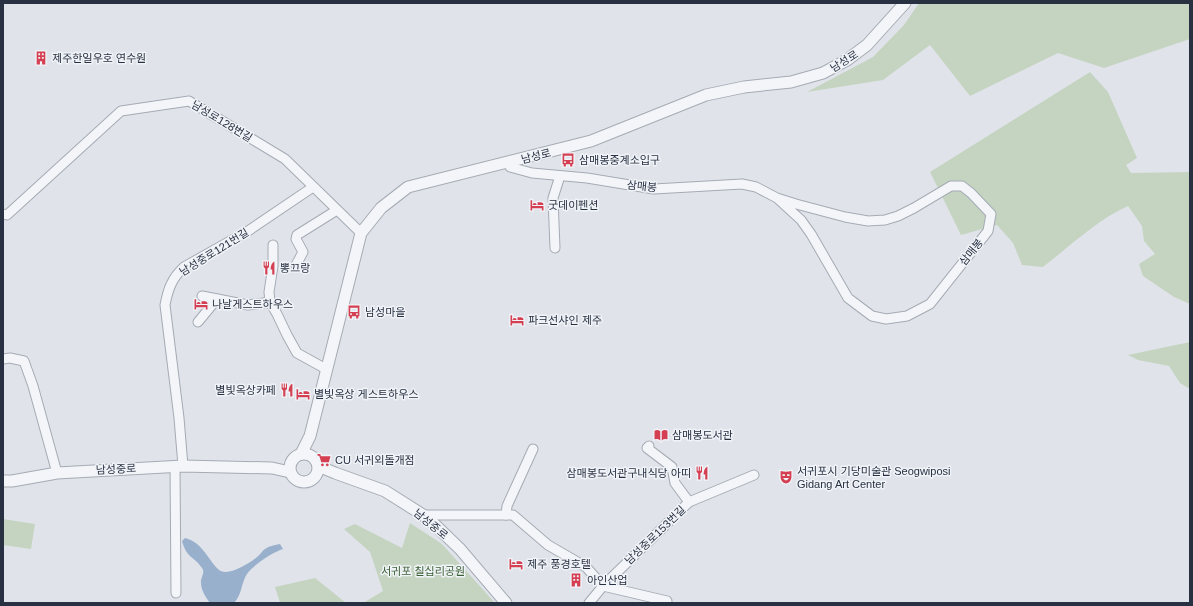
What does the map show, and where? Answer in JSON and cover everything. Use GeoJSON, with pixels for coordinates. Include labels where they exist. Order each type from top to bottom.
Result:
{"type":"FeatureCollection","features":[{"type":"Feature","properties":{"kind":"street","name":"남성로"},"geometry":{"type":"LineString","coordinates":[[306,455],[326,369],[361,233],[381,208],[408,187],[509,163],[591,141],[706,95],[744,87],[791,82],[823,73],[847,60],[867,45],[905,3]]}},
{"type":"Feature","properties":{"kind":"street","name":"남성로128번길"},"geometry":{"type":"LineString","coordinates":[[3,214],[7,215],[121,111],[189,100],[285,159],[361,233]]}},
{"type":"Feature","properties":{"kind":"street","name":"삼매봉"},"geometry":{"type":"LineString","coordinates":[[509,163],[510,167],[532,173],[654,189],[742,184],[756,188],[777,198],[815,210],[868,221],[885,220],[898,216],[951,186],[962,186],[971,192],[991,214],[988,231],[930,304],[906,316],[886,319],[872,316],[848,298],[812,234],[801,220],[777,198]]}},
{"type":"Feature","properties":{"kind":"street"},"geometry":{"type":"LineString","coordinates":[[555,248],[553,198],[560,176]]}},
{"type":"Feature","properties":{"kind":"street","name":"남성중로121번길"},"geometry":{"type":"LineString","coordinates":[[176,593],[180,418],[166,305],[169,286],[176,274],[184,267],[248,230],[313,187]]}},
{"type":"Feature","properties":{"kind":"street"},"geometry":{"type":"LineString","coordinates":[[296,266],[303,252],[296,239],[297,235],[336,210]]}},
{"type":"Feature","properties":{"kind":"street"},"geometry":{"type":"LineString","coordinates":[[273,245],[273,266],[269,292],[270,302],[278,314],[286,335],[297,353],[326,369]]}},
{"type":"Feature","properties":{"kind":"street"},"geometry":{"type":"LineString","coordinates":[[202,296],[248,305],[270,302]]}},
{"type":"Feature","properties":{"kind":"street"},"geometry":{"type":"LineString","coordinates":[[198,322],[217,300]]}},
{"type":"Feature","properties":{"kind":"street"},"geometry":{"type":"LineString","coordinates":[[3,359],[24,361],[33,386],[57,473]]}},
{"type":"Feature","properties":{"kind":"street"},"geometry":{"type":"LineString","coordinates":[[649,446],[647,448],[672,468],[675,483],[689,502],[754,475]]}},
{"type":"Feature","properties":{"kind":"street"},"geometry":{"type":"LineString","coordinates":[[506,515],[507,506],[533,449]]}},
{"type":"Feature","properties":{"kind":"street"},"geometry":{"type":"LineString","coordinates":[[290,467],[294,457],[306,455],[315,458],[318,470]]}},
{"type":"Feature","properties":{"kind":"street","name":"남성중로"},"geometry":{"type":"LineString","coordinates":[[3,481],[12,481],[57,473],[179,466],[290,467],[294,479],[302,482],[311,481],[318,470],[335,473],[385,491],[423,515],[460,549],[506,603]]}},
{"type":"Feature","properties":{"kind":"street","name":"남성중로153번길"},"geometry":{"type":"LineString","coordinates":[[589,603],[603,586],[689,502]]}},
{"type":"Feature","properties":{"kind":"street"},"geometry":{"type":"LineString","coordinates":[[423,515],[512,515],[548,545],[586,567],[603,586],[667,601]]}},
{"type":"Feature","properties":{"kind":"green space"},"geometry":{"type":"Polygon","coordinates":[[[919,3],[1190,3],[1190,39],[1104,68],[1058,53],[970,96],[930,45],[883,80],[807,92],[873,57],[904,25],[919,3]]]}},
{"type":"Feature","properties":{"kind":"green space"},"geometry":{"type":"Polygon","coordinates":[[[1090,72],[1108,92],[1137,158],[1126,165],[1131,173],[1190,172],[1190,304],[1174,297],[1143,276],[1139,264],[1155,254],[1144,241],[1142,226],[1128,206],[1105,218],[1043,267],[1022,265],[1013,243],[997,225],[961,235],[930,172],[1090,72]]]}},
{"type":"Feature","properties":{"kind":"green space"},"geometry":{"type":"Polygon","coordinates":[[[1190,342],[1190,389],[1180,383],[1169,366],[1138,360],[1128,355],[1190,342]]]}},
{"type":"Feature","properties":{"kind":"green space"},"geometry":{"type":"Polygon","coordinates":[[[3,519],[35,524],[31,549],[3,545],[3,519]]]}},
{"type":"Feature","properties":{"kind":"green space","name":"서귀포 칠십리공원"},"geometry":{"type":"Polygon","coordinates":[[[410,523],[442,544],[495,603],[363,603],[383,591],[370,552],[344,529],[355,524],[402,548],[410,523]]]}},
{"type":"Feature","properties":{"kind":"green space"},"geometry":{"type":"Polygon","coordinates":[[[315,578],[346,603],[280,603],[275,587],[315,578]]]}},
{"type":"Feature","properties":{"kind":"water"},"geometry":{"type":"Polygon","coordinates":[[[185,538],[196,543],[218,569],[226,572],[238,569],[249,563],[268,547],[280,544],[283,549],[274,553],[253,567],[247,574],[239,596],[234,603],[210,603],[201,586],[203,570],[186,551],[182,541],[185,538]]]}},
{"type":"Feature","properties":{"kind":"place","name":"제주한일우호 연수원"},"geometry":{"type":"Point","coordinates":[41,58]}},
{"type":"Feature","properties":{"kind":"place","name":"삼매봉중계소입구"},"geometry":{"type":"Point","coordinates":[568,160]}},
{"type":"Feature","properties":{"kind":"place","name":"굿데이펜션"},"geometry":{"type":"Point","coordinates":[537,205]}},
{"type":"Feature","properties":{"kind":"place","name":"뽕끄랑"},"geometry":{"type":"Point","coordinates":[269,268]}},
{"type":"Feature","properties":{"kind":"place","name":"나날게스트하우스"},"geometry":{"type":"Point","coordinates":[201,304]}},
{"type":"Feature","properties":{"kind":"place","name":"남성마을"},"geometry":{"type":"Point","coordinates":[354,312]}},
{"type":"Feature","properties":{"kind":"place","name":"파크선샤인 제주"},"geometry":{"type":"Point","coordinates":[517,320]}},
{"type":"Feature","properties":{"kind":"place","name":"별빛옥상카페"},"geometry":{"type":"Point","coordinates":[287,390]}},
{"type":"Feature","properties":{"kind":"place","name":"별빛옥상 게스트하우스"},"geometry":{"type":"Point","coordinates":[303,394]}},
{"type":"Feature","properties":{"kind":"place","name":"삼매봉도서관"},"geometry":{"type":"Point","coordinates":[661,435]}},
{"type":"Feature","properties":{"kind":"place","name":"CU 서귀외돌개점"},"geometry":{"type":"Point","coordinates":[324,460]}},
{"type":"Feature","properties":{"kind":"place","name":"삼매봉도서관구내식당 아띠"},"geometry":{"type":"Point","coordinates":[702,473]}},
{"type":"Feature","properties":{"kind":"place","name":"서귀포시 기당미술관 Seogwiposi Gidang Art Center"},"geometry":{"type":"Point","coordinates":[786,477]}},
{"type":"Feature","properties":{"kind":"place","name":"제주 풍경호텔"},"geometry":{"type":"Point","coordinates":[516,564]}},
{"type":"Feature","properties":{"kind":"place","name":"아인산업"},"geometry":{"type":"Point","coordinates":[576,580]}}]}
